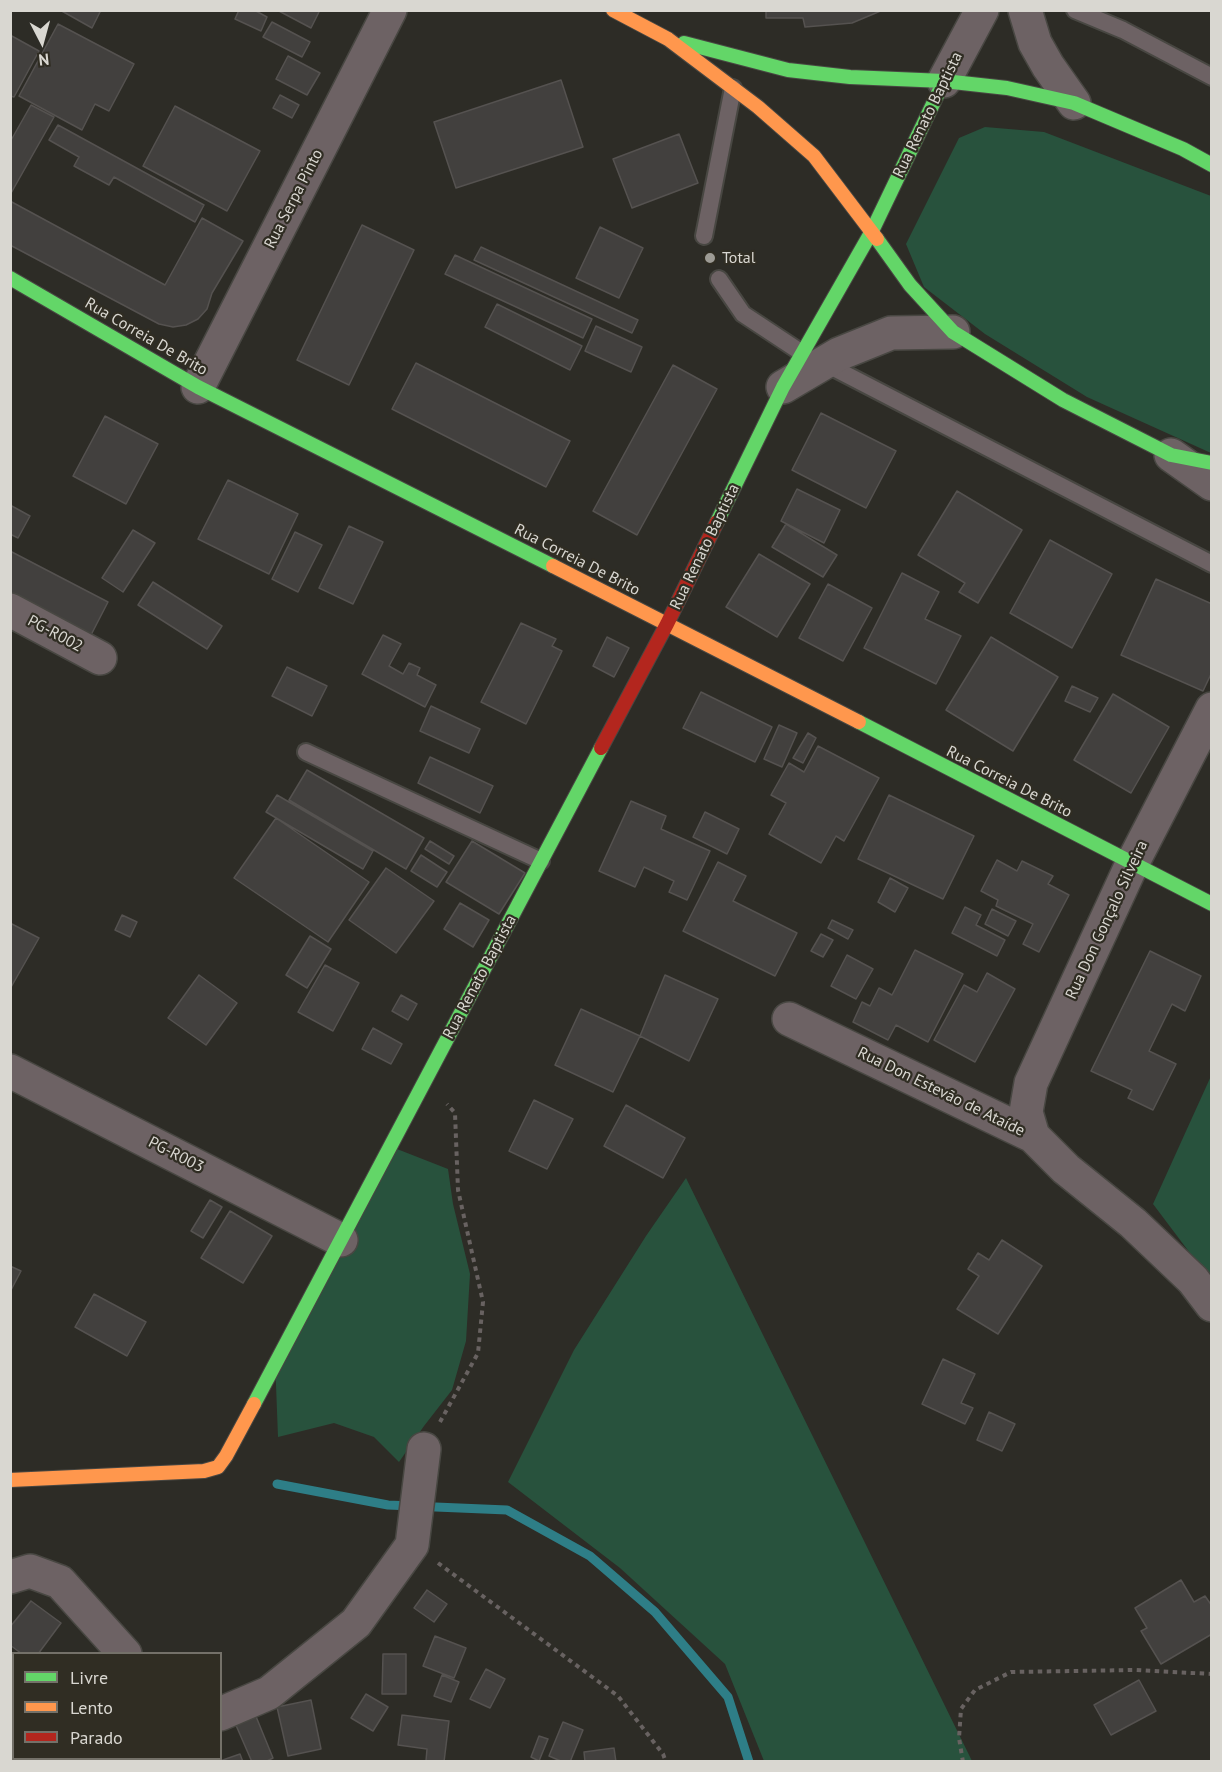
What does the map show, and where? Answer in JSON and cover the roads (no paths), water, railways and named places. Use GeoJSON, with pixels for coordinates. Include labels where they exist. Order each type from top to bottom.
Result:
{"type":"FeatureCollection","features":[{"type":"Feature","properties":{"kind":"street","name":"Rua Serpa Pinto"},"geometry":{"type":"LineString","coordinates":[[198,387],[390,10]]}},
{"type":"Feature","properties":{"kind":"street"},"geometry":{"type":"LineString","coordinates":[[613,10],[668,39],[733,88],[814,156],[910,285],[953,332],[1064,400],[1172,455],[1212,484]]}},
{"type":"Feature","properties":{"kind":"street","name":"Rua Renato Baptista"},"geometry":{"type":"LineString","coordinates":[[813,358],[944,81],[982,10]]}},
{"type":"Feature","properties":{"kind":"street"},"geometry":{"type":"LineString","coordinates":[[1024,10],[1035,43],[1047,66],[1074,103]]}},
{"type":"Feature","properties":{"kind":"street"},"geometry":{"type":"LineString","coordinates":[[668,39],[788,70],[850,77],[944,81],[1007,88],[1074,103],[1183,149],[1212,165]]}},
{"type":"Feature","properties":{"kind":"street","name":"Rua Correia De Brito"},"geometry":{"type":"LineString","coordinates":[[10,278],[198,387],[667,624],[1212,904]]}},
{"type":"Feature","properties":{"kind":"street"},"geometry":{"type":"LineString","coordinates":[[783,387],[813,358],[839,354],[891,333],[953,332]]}},
{"type":"Feature","properties":{"kind":"street","name":"Rua Renato Baptista"},"geometry":{"type":"LineString","coordinates":[[10,1480],[204,1471],[218,1467],[226,1456],[667,624],[783,387]]}},
{"type":"Feature","properties":{"kind":"street"},"geometry":{"type":"LineString","coordinates":[[1172,455],[1212,463]]}},
{"type":"Feature","properties":{"kind":"street","name":"PG-R002"},"geometry":{"type":"LineString","coordinates":[[10,610],[100,658]]}},
{"type":"Feature","properties":{"kind":"street","name":"Rua Don Gonçalo Silveira"},"geometry":{"type":"LineString","coordinates":[[1033,1137],[1026,1112],[1031,1083],[1132,864],[1212,709]]}},
{"type":"Feature","properties":{"kind":"street","name":"Rua Don Estevão de Ataíde"},"geometry":{"type":"LineString","coordinates":[[789,1019],[1033,1137],[1150,1239],[1193,1280],[1212,1305]]}},
{"type":"Feature","properties":{"kind":"street","name":"PG-R003"},"geometry":{"type":"LineString","coordinates":[[10,1071],[340,1240]]}},
{"type":"Feature","properties":{"kind":"street"},"geometry":{"type":"LineString","coordinates":[[222,1713],[269,1693],[356,1623],[412,1545],[424,1449]]}},
{"type":"Feature","properties":{"kind":"street"},"geometry":{"type":"LineString","coordinates":[[10,1577],[30,1571],[60,1582],[124,1652]]}},
{"type":"Feature","properties":{"kind":"lane"},"geometry":{"type":"LineString","coordinates":[[1075,10],[1123,30],[1212,77]]}},
{"type":"Feature","properties":{"kind":"lane"},"geometry":{"type":"LineString","coordinates":[[704,236],[733,88]]}},
{"type":"Feature","properties":{"kind":"lane"},"geometry":{"type":"LineString","coordinates":[[719,279],[743,314],[813,358],[1212,564]]}},
{"type":"Feature","properties":{"kind":"lane"},"geometry":{"type":"LineString","coordinates":[[306,752],[541,861]]}},
{"type":"Feature","properties":{"kind":"waterway"},"geometry":{"type":"LineString","coordinates":[[277,1484],[388,1505],[507,1510],[590,1556],[655,1612],[728,1697],[749,1762]]}},
{"type":"Feature","properties":{"kind":"place","name":"Total"},"geometry":{"type":"Point","coordinates":[710,258]}}]}
